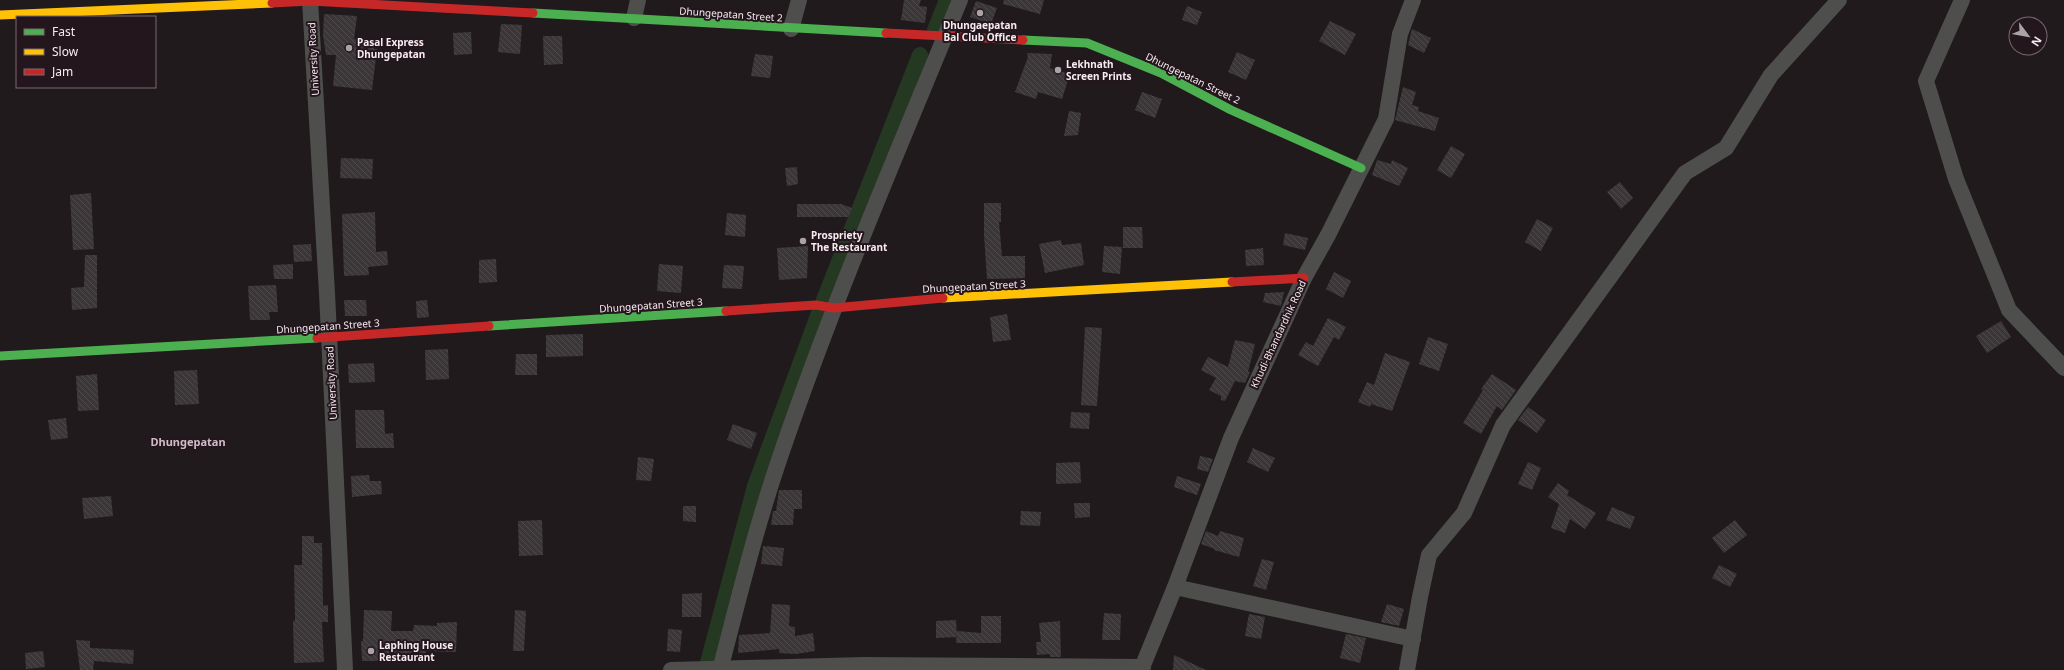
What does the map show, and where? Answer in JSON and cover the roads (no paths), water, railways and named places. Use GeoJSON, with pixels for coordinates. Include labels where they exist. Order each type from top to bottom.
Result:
{"type":"FeatureCollection","features":[{"type":"Feature","properties":{"kind":"street","name":"Dhungepatan Street 2"},"geometry":{"type":"LineString","coordinates":[[0,15],[310,0],[634,18],[791,29],[1088,43],[1161,73],[1231,110],[1361,168]]}},
{"type":"Feature","properties":{"kind":"street","name":"University Road"},"geometry":{"type":"LineString","coordinates":[[310,0],[329,337],[345,670]]}},
{"type":"Feature","properties":{"kind":"street"},"geometry":{"type":"LineString","coordinates":[[634,18],[638,0]]}},
{"type":"Feature","properties":{"kind":"street"},"geometry":{"type":"LineString","coordinates":[[791,29],[799,0]]}},
{"type":"Feature","properties":{"kind":"street"},"geometry":{"type":"LineString","coordinates":[[713,669],[776,470],[834,308],[960,0]]}},
{"type":"Feature","properties":{"kind":"street","name":"Khudi-Bhandardhik Road"},"geometry":{"type":"LineString","coordinates":[[1142,668],[1176,587],[1231,438],[1304,278],[1328,235],[1386,119],[1400,34],[1412,0]]}},
{"type":"Feature","properties":{"kind":"street"},"geometry":{"type":"LineString","coordinates":[[1407,670],[1430,555],[1464,513],[1503,425],[1685,173],[1726,148],[1771,74],[1839,0]]}},
{"type":"Feature","properties":{"kind":"street"},"geometry":{"type":"LineString","coordinates":[[1962,0],[1926,81],[1956,179],[2009,310],[2064,368]]}},
{"type":"Feature","properties":{"kind":"street","name":"Dhungepatan Street 3"},"geometry":{"type":"LineString","coordinates":[[0,356],[329,337],[816,305],[834,308],[947,298],[1304,278]]}},
{"type":"Feature","properties":{"kind":"street"},"geometry":{"type":"LineString","coordinates":[[1176,587],[1412,639]]}},
{"type":"Feature","properties":{"kind":"street"},"geometry":{"type":"LineString","coordinates":[[671,670],[863,665],[1142,668]]}},
{"type":"Feature","properties":{"kind":"waterway"},"geometry":{"type":"LineString","coordinates":[[935,30],[947,0]]}},
{"type":"Feature","properties":{"kind":"waterway"},"geometry":{"type":"LineString","coordinates":[[824,300],[920,55]]}},
{"type":"Feature","properties":{"kind":"waterway"},"geometry":{"type":"LineString","coordinates":[[706,670],[755,486],[819,313]]}},
{"type":"Feature","properties":{"kind":"place","name":"Dhungaepatan Bal Club Office"},"geometry":{"type":"Point","coordinates":[980,13]}},
{"type":"Feature","properties":{"kind":"place","name":"Pasal Express Dhungepatan"},"geometry":{"type":"Point","coordinates":[349,48]}},
{"type":"Feature","properties":{"kind":"place","name":"Lekhnath Screen Prints"},"geometry":{"type":"Point","coordinates":[1058,70]}},
{"type":"Feature","properties":{"kind":"place","name":"Prospriety The Restaurant"},"geometry":{"type":"Point","coordinates":[803,241]}},
{"type":"Feature","properties":{"kind":"place","name":"Laphing House Restaurant"},"geometry":{"type":"Point","coordinates":[371,651]}},
{"type":"Feature","properties":{"kind":"district","name":"Dhungepatan"},"geometry":{"type":"Point","coordinates":[188,441]}}]}
